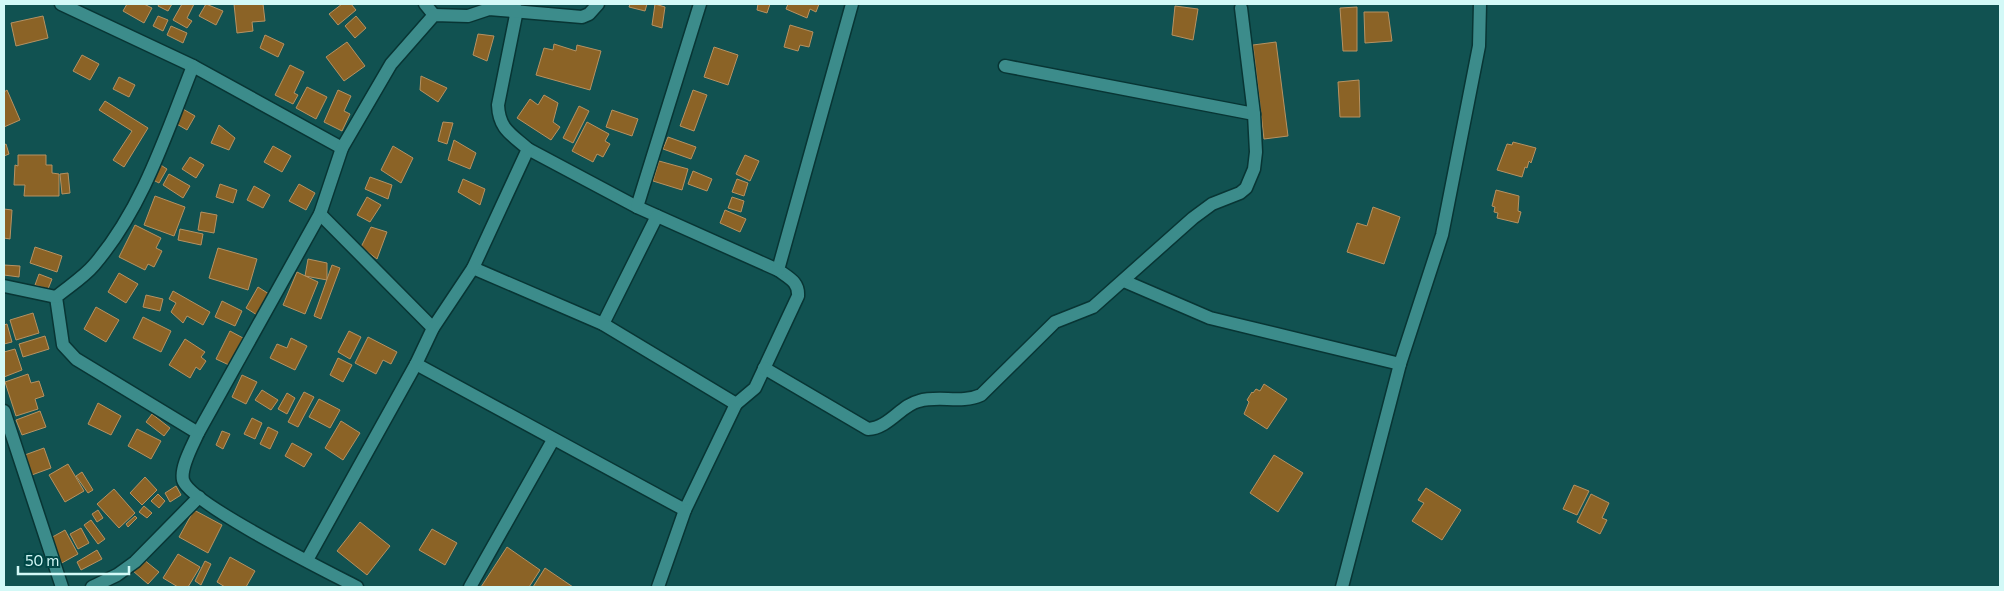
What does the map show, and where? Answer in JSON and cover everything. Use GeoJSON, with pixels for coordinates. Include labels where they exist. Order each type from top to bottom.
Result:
{"type":"FeatureCollection","features":[{"type":"Feature","properties":{"kind":"street"},"geometry":{"type":"LineString","coordinates":[[61,4],[193,66],[342,148]]}},
{"type":"Feature","properties":{"kind":"street"},"geometry":{"type":"LineString","coordinates":[[425,4],[434,15],[468,16],[489,9],[582,17],[589,14],[598,4]]}},
{"type":"Feature","properties":{"kind":"street"},"geometry":{"type":"LineString","coordinates":[[637,207],[700,4]]}},
{"type":"Feature","properties":{"kind":"street"},"geometry":{"type":"LineString","coordinates":[[778,270],[852,4]]}},
{"type":"Feature","properties":{"kind":"street"},"geometry":{"type":"LineString","coordinates":[[1342,587],[1400,364],[1442,235],[1480,46],[1480,4]]}},
{"type":"Feature","properties":{"kind":"street"},"geometry":{"type":"LineString","coordinates":[[764,368],[862,427],[874,429],[918,401],[965,400],[981,395],[1055,322],[1093,307],[1124,281],[1171,235],[1212,204],[1240,193],[1246,188],[1252,175],[1256,152],[1254,114],[1241,8]]}},
{"type":"Feature","properties":{"kind":"street"},"geometry":{"type":"LineString","coordinates":[[517,10],[498,105],[499,118],[503,127],[528,149],[637,207],[778,270],[795,282],[798,288],[798,296],[755,388],[736,404],[685,510],[658,587]]}},
{"type":"Feature","properties":{"kind":"street"},"geometry":{"type":"LineString","coordinates":[[358,587],[258,534],[199,497],[182,478],[198,433],[320,214],[342,148],[391,64],[434,15]]}},
{"type":"Feature","properties":{"kind":"street"},"geometry":{"type":"LineString","coordinates":[[56,297],[94,266],[115,237],[136,201],[157,158],[193,66]]}},
{"type":"Feature","properties":{"kind":"street"},"geometry":{"type":"LineString","coordinates":[[1005,66],[1254,114]]}},
{"type":"Feature","properties":{"kind":"street"},"geometry":{"type":"LineString","coordinates":[[307,560],[416,364],[433,328],[473,268],[528,149]]}},
{"type":"Feature","properties":{"kind":"street"},"geometry":{"type":"LineString","coordinates":[[320,214],[433,328]]}},
{"type":"Feature","properties":{"kind":"street"},"geometry":{"type":"LineString","coordinates":[[603,324],[657,216]]}},
{"type":"Feature","properties":{"kind":"street"},"geometry":{"type":"LineString","coordinates":[[473,268],[603,324],[736,404]]}},
{"type":"Feature","properties":{"kind":"street"},"geometry":{"type":"LineString","coordinates":[[1124,281],[1210,318],[1400,364]]}},
{"type":"Feature","properties":{"kind":"street"},"geometry":{"type":"LineString","coordinates":[[4,286],[56,297]]}},
{"type":"Feature","properties":{"kind":"street"},"geometry":{"type":"LineString","coordinates":[[56,297],[64,345],[76,359],[198,433]]}},
{"type":"Feature","properties":{"kind":"street"},"geometry":{"type":"LineString","coordinates":[[416,364],[685,510]]}},
{"type":"Feature","properties":{"kind":"street"},"geometry":{"type":"LineString","coordinates":[[4,411],[62,587]]}},
{"type":"Feature","properties":{"kind":"street"},"geometry":{"type":"LineString","coordinates":[[470,587],[553,440]]}},
{"type":"Feature","properties":{"kind":"street"},"geometry":{"type":"LineString","coordinates":[[92,587],[117,575],[135,562],[199,497]]}},
{"type":"Feature","properties":{"kind":"building"},"geometry":{"type":"Polygon","coordinates":[[[127,4],[144,4],[152,8],[144,23],[123,11],[127,4]]]}},
{"type":"Feature","properties":{"kind":"building"},"geometry":{"type":"Polygon","coordinates":[[[159,4],[172,4],[168,11],[158,6],[159,4]]]}},
{"type":"Feature","properties":{"kind":"building"},"geometry":{"type":"Polygon","coordinates":[[[182,4],[194,4],[187,18],[192,21],[187,28],[173,20],[182,4]]]}},
{"type":"Feature","properties":{"kind":"building"},"geometry":{"type":"Polygon","coordinates":[[[206,4],[223,11],[216,25],[199,16],[206,4]]]}},
{"type":"Feature","properties":{"kind":"building"},"geometry":{"type":"Polygon","coordinates":[[[234,4],[263,4],[265,21],[252,22],[253,31],[237,33],[234,4]]]}},
{"type":"Feature","properties":{"kind":"building"},"geometry":{"type":"Polygon","coordinates":[[[342,4],[351,4],[356,10],[338,25],[329,14],[342,4]]]}},
{"type":"Feature","properties":{"kind":"building"},"geometry":{"type":"Polygon","coordinates":[[[630,4],[647,4],[645,11],[629,7],[630,4]]]}},
{"type":"Feature","properties":{"kind":"building"},"geometry":{"type":"Polygon","coordinates":[[[655,4],[665,7],[662,28],[652,25],[655,4]]]}},
{"type":"Feature","properties":{"kind":"building"},"geometry":{"type":"Polygon","coordinates":[[[758,4],[770,4],[767,13],[757,10],[758,4]]]}},
{"type":"Feature","properties":{"kind":"building"},"geometry":{"type":"Polygon","coordinates":[[[788,4],[819,4],[816,12],[810,9],[807,18],[786,9],[788,4]]]}},
{"type":"Feature","properties":{"kind":"building"},"geometry":{"type":"Polygon","coordinates":[[[1175,6],[1198,9],[1193,40],[1172,35],[1175,6]]]}},
{"type":"Feature","properties":{"kind":"building"},"geometry":{"type":"Polygon","coordinates":[[[1357,7],[1357,51],[1343,51],[1340,8],[1357,7]]]}},
{"type":"Feature","properties":{"kind":"building"},"geometry":{"type":"Polygon","coordinates":[[[1364,12],[1388,12],[1392,41],[1365,43],[1364,12]]]}},
{"type":"Feature","properties":{"kind":"building"},"geometry":{"type":"Polygon","coordinates":[[[43,16],[48,38],[16,46],[11,23],[43,16]]]}},
{"type":"Feature","properties":{"kind":"building"},"geometry":{"type":"Polygon","coordinates":[[[158,16],[168,20],[163,31],[153,26],[158,16]]]}},
{"type":"Feature","properties":{"kind":"building"},"geometry":{"type":"Polygon","coordinates":[[[356,16],[366,28],[355,38],[345,26],[356,16]]]}},
{"type":"Feature","properties":{"kind":"building"},"geometry":{"type":"Polygon","coordinates":[[[790,25],[813,32],[809,47],[800,45],[798,51],[784,47],[790,25]]]}},
{"type":"Feature","properties":{"kind":"building"},"geometry":{"type":"Polygon","coordinates":[[[171,26],[187,33],[183,43],[167,35],[171,26]]]}},
{"type":"Feature","properties":{"kind":"building"},"geometry":{"type":"Polygon","coordinates":[[[478,34],[494,36],[487,61],[473,55],[478,34]]]}},
{"type":"Feature","properties":{"kind":"building"},"geometry":{"type":"Polygon","coordinates":[[[265,35],[284,44],[278,57],[260,48],[265,35]]]}},
{"type":"Feature","properties":{"kind":"building"},"geometry":{"type":"Polygon","coordinates":[[[347,42],[365,66],[344,81],[326,57],[347,42]]]}},
{"type":"Feature","properties":{"kind":"building"},"geometry":{"type":"Polygon","coordinates":[[[1276,42],[1288,136],[1264,139],[1253,45],[1276,42]]]}},
{"type":"Feature","properties":{"kind":"building"},"geometry":{"type":"Polygon","coordinates":[[[554,44],[576,51],[577,45],[601,51],[590,90],[536,75],[544,48],[553,50],[554,44]]]}},
{"type":"Feature","properties":{"kind":"building"},"geometry":{"type":"Polygon","coordinates":[[[714,47],[738,55],[728,85],[704,77],[714,47]]]}},
{"type":"Feature","properties":{"kind":"building"},"geometry":{"type":"Polygon","coordinates":[[[82,55],[99,64],[90,80],[73,71],[82,55]]]}},
{"type":"Feature","properties":{"kind":"building"},"geometry":{"type":"Polygon","coordinates":[[[290,65],[304,72],[294,93],[298,95],[293,104],[275,95],[290,65]]]}},
{"type":"Feature","properties":{"kind":"building"},"geometry":{"type":"Polygon","coordinates":[[[421,76],[447,88],[438,102],[420,90],[421,76]]]}},
{"type":"Feature","properties":{"kind":"building"},"geometry":{"type":"Polygon","coordinates":[[[119,77],[135,85],[129,97],[113,89],[119,77]]]}},
{"type":"Feature","properties":{"kind":"building"},"geometry":{"type":"Polygon","coordinates":[[[1359,80],[1360,117],[1340,117],[1338,82],[1359,80]]]}},
{"type":"Feature","properties":{"kind":"building"},"geometry":{"type":"Polygon","coordinates":[[[307,87],[327,97],[316,119],[296,108],[307,87]]]}},
{"type":"Feature","properties":{"kind":"building"},"geometry":{"type":"Polygon","coordinates":[[[7,90],[20,120],[4,127],[4,92],[7,90]]]}},
{"type":"Feature","properties":{"kind":"building"},"geometry":{"type":"Polygon","coordinates":[[[338,90],[351,96],[344,111],[350,114],[342,131],[324,122],[338,90]]]}},
{"type":"Feature","properties":{"kind":"building"},"geometry":{"type":"Polygon","coordinates":[[[693,90],[707,95],[694,131],[680,126],[693,90]]]}},
{"type":"Feature","properties":{"kind":"building"},"geometry":{"type":"Polygon","coordinates":[[[544,95],[558,103],[553,122],[560,127],[551,140],[517,118],[530,99],[538,105],[544,95]]]}},
{"type":"Feature","properties":{"kind":"building"},"geometry":{"type":"Polygon","coordinates":[[[105,101],[148,128],[124,167],[113,160],[132,131],[99,110],[105,101]]]}},
{"type":"Feature","properties":{"kind":"building"},"geometry":{"type":"Polygon","coordinates":[[[579,106],[589,111],[573,143],[563,138],[579,106]]]}},
{"type":"Feature","properties":{"kind":"building"},"geometry":{"type":"Polygon","coordinates":[[[183,109],[195,116],[187,130],[175,123],[183,109]]]}},
{"type":"Feature","properties":{"kind":"building"},"geometry":{"type":"Polygon","coordinates":[[[612,110],[638,119],[632,136],[606,127],[612,110]]]}},
{"type":"Feature","properties":{"kind":"building"},"geometry":{"type":"Polygon","coordinates":[[[443,122],[453,123],[447,144],[438,141],[443,122]]]}},
{"type":"Feature","properties":{"kind":"building"},"geometry":{"type":"Polygon","coordinates":[[[587,122],[609,134],[605,141],[610,144],[603,157],[597,154],[593,162],[572,151],[587,122]]]}},
{"type":"Feature","properties":{"kind":"building"},"geometry":{"type":"Polygon","coordinates":[[[219,125],[235,138],[229,150],[211,143],[219,125]]]}},
{"type":"Feature","properties":{"kind":"building"},"geometry":{"type":"Polygon","coordinates":[[[668,137],[696,147],[691,159],[663,149],[668,137]]]}},
{"type":"Feature","properties":{"kind":"building"},"geometry":{"type":"Polygon","coordinates":[[[454,140],[476,153],[470,169],[448,160],[454,140]]]}},
{"type":"Feature","properties":{"kind":"building"},"geometry":{"type":"Polygon","coordinates":[[[1513,142],[1536,148],[1531,163],[1529,161],[1527,168],[1525,167],[1522,177],[1497,170],[1507,144],[1512,145],[1513,142]]]}},
{"type":"Feature","properties":{"kind":"building"},"geometry":{"type":"Polygon","coordinates":[[[6,144],[9,154],[4,156],[4,145],[6,144]]]}},
{"type":"Feature","properties":{"kind":"building"},"geometry":{"type":"Polygon","coordinates":[[[273,146],[291,156],[282,172],[264,162],[273,146]]]}},
{"type":"Feature","properties":{"kind":"building"},"geometry":{"type":"Polygon","coordinates":[[[393,146],[413,158],[401,183],[381,170],[393,146]]]}},
{"type":"Feature","properties":{"kind":"building"},"geometry":{"type":"Polygon","coordinates":[[[18,155],[46,155],[46,165],[52,165],[52,173],[59,174],[59,196],[24,196],[25,185],[14,185],[15,165],[18,166],[18,155]]]}},
{"type":"Feature","properties":{"kind":"building"},"geometry":{"type":"Polygon","coordinates":[[[745,155],[759,161],[750,181],[736,174],[745,155]]]}},
{"type":"Feature","properties":{"kind":"building"},"geometry":{"type":"Polygon","coordinates":[[[190,157],[204,165],[196,178],[182,169],[190,157]]]}},
{"type":"Feature","properties":{"kind":"building"},"geometry":{"type":"Polygon","coordinates":[[[659,161],[688,169],[682,190],[653,181],[659,161]]]}},
{"type":"Feature","properties":{"kind":"building"},"geometry":{"type":"Polygon","coordinates":[[[159,164],[167,169],[159,183],[151,179],[159,164]]]}},
{"type":"Feature","properties":{"kind":"building"},"geometry":{"type":"Polygon","coordinates":[[[693,171],[712,179],[707,191],[688,184],[693,171]]]}},
{"type":"Feature","properties":{"kind":"building"},"geometry":{"type":"Polygon","coordinates":[[[68,173],[70,193],[62,194],[60,174],[68,173]]]}},
{"type":"Feature","properties":{"kind":"building"},"geometry":{"type":"Polygon","coordinates":[[[169,174],[190,186],[183,198],[163,185],[169,174]]]}},
{"type":"Feature","properties":{"kind":"building"},"geometry":{"type":"Polygon","coordinates":[[[370,177],[392,185],[388,199],[365,189],[370,177]]]}},
{"type":"Feature","properties":{"kind":"building"},"geometry":{"type":"Polygon","coordinates":[[[463,179],[485,189],[480,205],[458,192],[463,179]]]}},
{"type":"Feature","properties":{"kind":"building"},"geometry":{"type":"Polygon","coordinates":[[[737,179],[748,183],[744,196],[732,192],[737,179]]]}},
{"type":"Feature","properties":{"kind":"building"},"geometry":{"type":"Polygon","coordinates":[[[220,184],[237,190],[233,203],[216,197],[220,184]]]}},
{"type":"Feature","properties":{"kind":"building"},"geometry":{"type":"Polygon","coordinates":[[[299,184],[315,193],[306,210],[289,201],[299,184]]]}},
{"type":"Feature","properties":{"kind":"building"},"geometry":{"type":"Polygon","coordinates":[[[254,186],[270,195],[263,208],[247,200],[254,186]]]}},
{"type":"Feature","properties":{"kind":"building"},"geometry":{"type":"Polygon","coordinates":[[[1496,190],[1519,196],[1518,211],[1521,212],[1518,223],[1497,218],[1498,213],[1494,212],[1495,207],[1492,206],[1496,190]]]}},
{"type":"Feature","properties":{"kind":"building"},"geometry":{"type":"Polygon","coordinates":[[[155,196],[185,207],[174,236],[144,225],[155,196]]]}},
{"type":"Feature","properties":{"kind":"building"},"geometry":{"type":"Polygon","coordinates":[[[367,197],[381,205],[370,222],[357,215],[367,197]]]}},
{"type":"Feature","properties":{"kind":"building"},"geometry":{"type":"Polygon","coordinates":[[[732,197],[744,201],[741,212],[728,208],[732,197]]]}},
{"type":"Feature","properties":{"kind":"building"},"geometry":{"type":"Polygon","coordinates":[[[1373,207],[1400,217],[1384,264],[1347,252],[1357,223],[1367,226],[1373,207]]]}},
{"type":"Feature","properties":{"kind":"building"},"geometry":{"type":"Polygon","coordinates":[[[4,209],[12,210],[10,239],[4,238],[4,209]]]}},
{"type":"Feature","properties":{"kind":"building"},"geometry":{"type":"Polygon","coordinates":[[[725,210],[746,219],[740,232],[720,223],[725,210]]]}},
{"type":"Feature","properties":{"kind":"building"},"geometry":{"type":"Polygon","coordinates":[[[201,212],[217,215],[214,233],[198,230],[201,212]]]}},
{"type":"Feature","properties":{"kind":"building"},"geometry":{"type":"Polygon","coordinates":[[[135,225],[161,238],[156,248],[162,251],[154,267],[148,264],[145,270],[119,257],[135,225]]]}},
{"type":"Feature","properties":{"kind":"building"},"geometry":{"type":"Polygon","coordinates":[[[371,227],[387,232],[377,259],[361,247],[371,227]]]}},
{"type":"Feature","properties":{"kind":"building"},"geometry":{"type":"Polygon","coordinates":[[[180,229],[203,234],[201,245],[178,240],[180,229]]]}},
{"type":"Feature","properties":{"kind":"building"},"geometry":{"type":"Polygon","coordinates":[[[35,247],[62,256],[57,272],[30,263],[35,247]]]}},
{"type":"Feature","properties":{"kind":"building"},"geometry":{"type":"Polygon","coordinates":[[[218,248],[257,259],[248,290],[209,278],[218,248]]]}},
{"type":"Feature","properties":{"kind":"building"},"geometry":{"type":"Polygon","coordinates":[[[308,259],[327,263],[327,280],[305,276],[308,259]]]}},
{"type":"Feature","properties":{"kind":"building"},"geometry":{"type":"Polygon","coordinates":[[[4,265],[20,266],[19,277],[4,275],[4,265]]]}},
{"type":"Feature","properties":{"kind":"building"},"geometry":{"type":"Polygon","coordinates":[[[332,265],[340,268],[321,319],[314,316],[332,265]]]}},
{"type":"Feature","properties":{"kind":"building"},"geometry":{"type":"Polygon","coordinates":[[[297,272],[318,282],[305,314],[283,305],[297,272]]]}},
{"type":"Feature","properties":{"kind":"building"},"geometry":{"type":"Polygon","coordinates":[[[119,273],[138,284],[126,303],[108,292],[119,273]]]}},
{"type":"Feature","properties":{"kind":"building"},"geometry":{"type":"Polygon","coordinates":[[[39,274],[52,279],[48,289],[35,285],[39,274]]]}},
{"type":"Feature","properties":{"kind":"building"},"geometry":{"type":"Polygon","coordinates":[[[258,287],[269,294],[257,315],[246,308],[258,287]]]}},
{"type":"Feature","properties":{"kind":"building"},"geometry":{"type":"Polygon","coordinates":[[[173,291],[210,312],[203,325],[187,316],[183,323],[171,312],[176,303],[169,299],[173,291]]]}},
{"type":"Feature","properties":{"kind":"building"},"geometry":{"type":"Polygon","coordinates":[[[146,295],[163,299],[160,311],[143,307],[146,295]]]}},
{"type":"Feature","properties":{"kind":"building"},"geometry":{"type":"Polygon","coordinates":[[[222,301],[242,311],[235,326],[215,317],[222,301]]]}},
{"type":"Feature","properties":{"kind":"building"},"geometry":{"type":"Polygon","coordinates":[[[96,307],[119,320],[106,342],[84,329],[96,307]]]}},
{"type":"Feature","properties":{"kind":"building"},"geometry":{"type":"Polygon","coordinates":[[[33,313],[39,333],[16,340],[10,320],[33,313]]]}},
{"type":"Feature","properties":{"kind":"building"},"geometry":{"type":"Polygon","coordinates":[[[143,317],[171,331],[161,352],[133,338],[143,317]]]}},
{"type":"Feature","properties":{"kind":"building"},"geometry":{"type":"Polygon","coordinates":[[[7,324],[12,342],[4,344],[4,325],[7,324]]]}},
{"type":"Feature","properties":{"kind":"building"},"geometry":{"type":"Polygon","coordinates":[[[230,331],[243,338],[229,365],[216,359],[230,331]]]}},
{"type":"Feature","properties":{"kind":"building"},"geometry":{"type":"Polygon","coordinates":[[[349,331],[361,337],[350,359],[338,352],[349,331]]]}},
{"type":"Feature","properties":{"kind":"building"},"geometry":{"type":"Polygon","coordinates":[[[45,336],[49,349],[23,357],[19,344],[45,336]]]}},
{"type":"Feature","properties":{"kind":"building"},"geometry":{"type":"Polygon","coordinates":[[[368,337],[397,352],[391,364],[383,360],[376,374],[355,363],[368,337]]]}},
{"type":"Feature","properties":{"kind":"building"},"geometry":{"type":"Polygon","coordinates":[[[291,338],[307,346],[295,370],[270,358],[277,344],[287,348],[291,338]]]}},
{"type":"Feature","properties":{"kind":"building"},"geometry":{"type":"Polygon","coordinates":[[[185,339],[205,352],[201,357],[206,361],[200,370],[196,367],[190,378],[169,365],[185,339]]]}},
{"type":"Feature","properties":{"kind":"building"},"geometry":{"type":"Polygon","coordinates":[[[15,349],[22,370],[4,377],[4,352],[15,349]]]}},
{"type":"Feature","properties":{"kind":"building"},"geometry":{"type":"Polygon","coordinates":[[[338,358],[352,365],[343,382],[330,375],[338,358]]]}},
{"type":"Feature","properties":{"kind":"building"},"geometry":{"type":"Polygon","coordinates":[[[28,374],[31,383],[39,381],[44,396],[35,399],[38,409],[16,416],[5,382],[28,374]]]}},
{"type":"Feature","properties":{"kind":"building"},"geometry":{"type":"Polygon","coordinates":[[[242,375],[257,382],[246,404],[232,397],[242,375]]]}},
{"type":"Feature","properties":{"kind":"building"},"geometry":{"type":"Polygon","coordinates":[[[1264,384],[1287,399],[1267,429],[1244,414],[1249,402],[1247,400],[1252,392],[1256,389],[1260,391],[1264,384]]]}},
{"type":"Feature","properties":{"kind":"building"},"geometry":{"type":"Polygon","coordinates":[[[262,390],[278,400],[271,410],[255,400],[262,390]]]}},
{"type":"Feature","properties":{"kind":"building"},"geometry":{"type":"Polygon","coordinates":[[[304,392],[314,397],[298,427],[288,422],[304,392]]]}},
{"type":"Feature","properties":{"kind":"building"},"geometry":{"type":"Polygon","coordinates":[[[287,393],[295,398],[287,414],[278,409],[287,393]]]}},
{"type":"Feature","properties":{"kind":"building"},"geometry":{"type":"Polygon","coordinates":[[[319,399],[340,410],[330,428],[309,417],[319,399]]]}},
{"type":"Feature","properties":{"kind":"building"},"geometry":{"type":"Polygon","coordinates":[[[98,403],[121,416],[111,435],[88,424],[98,403]]]}},
{"type":"Feature","properties":{"kind":"building"},"geometry":{"type":"Polygon","coordinates":[[[40,411],[46,427],[22,435],[16,420],[40,411]]]}},
{"type":"Feature","properties":{"kind":"building"},"geometry":{"type":"Polygon","coordinates":[[[152,414],[170,428],[164,436],[146,422],[152,414]]]}},
{"type":"Feature","properties":{"kind":"building"},"geometry":{"type":"Polygon","coordinates":[[[252,418],[262,423],[255,439],[244,434],[252,418]]]}},
{"type":"Feature","properties":{"kind":"building"},"geometry":{"type":"Polygon","coordinates":[[[341,421],[360,433],[343,460],[325,448],[341,421]]]}},
{"type":"Feature","properties":{"kind":"building"},"geometry":{"type":"Polygon","coordinates":[[[268,427],[278,432],[270,449],[260,444],[268,427]]]}},
{"type":"Feature","properties":{"kind":"building"},"geometry":{"type":"Polygon","coordinates":[[[137,429],[161,441],[151,459],[128,446],[137,429]]]}},
{"type":"Feature","properties":{"kind":"building"},"geometry":{"type":"Polygon","coordinates":[[[222,431],[230,434],[223,449],[216,445],[222,431]]]}},
{"type":"Feature","properties":{"kind":"building"},"geometry":{"type":"Polygon","coordinates":[[[292,443],[312,454],[304,467],[285,456],[292,443]]]}},
{"type":"Feature","properties":{"kind":"building"},"geometry":{"type":"Polygon","coordinates":[[[44,448],[51,468],[29,476],[22,456],[44,448]]]}},
{"type":"Feature","properties":{"kind":"building"},"geometry":{"type":"Polygon","coordinates":[[[1274,455],[1303,473],[1278,512],[1250,493],[1274,455]]]}},
{"type":"Feature","properties":{"kind":"building"},"geometry":{"type":"Polygon","coordinates":[[[68,464],[84,491],[65,502],[49,475],[68,464]]]}},
{"type":"Feature","properties":{"kind":"building"},"geometry":{"type":"Polygon","coordinates":[[[82,472],[93,490],[88,493],[76,476],[82,472]]]}},
{"type":"Feature","properties":{"kind":"building"},"geometry":{"type":"Polygon","coordinates":[[[145,477],[157,490],[142,505],[130,493],[145,477]]]}},
{"type":"Feature","properties":{"kind":"building"},"geometry":{"type":"Polygon","coordinates":[[[1574,485],[1589,491],[1577,515],[1563,509],[1574,485]]]}},
{"type":"Feature","properties":{"kind":"building"},"geometry":{"type":"Polygon","coordinates":[[[176,486],[181,495],[170,502],[165,493],[176,486]]]}},
{"type":"Feature","properties":{"kind":"building"},"geometry":{"type":"Polygon","coordinates":[[[1426,488],[1461,510],[1442,540],[1412,521],[1424,503],[1418,500],[1426,488]]]}},
{"type":"Feature","properties":{"kind":"building"},"geometry":{"type":"Polygon","coordinates":[[[114,489],[135,513],[119,528],[97,504],[114,489]]]}},
{"type":"Feature","properties":{"kind":"building"},"geometry":{"type":"Polygon","coordinates":[[[158,494],[165,501],[159,508],[151,501],[158,494]]]}},
{"type":"Feature","properties":{"kind":"building"},"geometry":{"type":"Polygon","coordinates":[[[1591,494],[1609,503],[1602,518],[1607,520],[1600,534],[1577,522],[1591,494]]]}},
{"type":"Feature","properties":{"kind":"building"},"geometry":{"type":"Polygon","coordinates":[[[144,506],[152,513],[147,518],[139,512],[144,506]]]}},
{"type":"Feature","properties":{"kind":"building"},"geometry":{"type":"Polygon","coordinates":[[[98,510],[103,518],[97,522],[92,514],[98,510]]]}},
{"type":"Feature","properties":{"kind":"building"},"geometry":{"type":"Polygon","coordinates":[[[194,510],[222,525],[208,553],[179,537],[194,510]]]}},
{"type":"Feature","properties":{"kind":"building"},"geometry":{"type":"Polygon","coordinates":[[[135,516],[137,518],[128,527],[126,524],[135,516]]]}},
{"type":"Feature","properties":{"kind":"building"},"geometry":{"type":"Polygon","coordinates":[[[91,520],[105,539],[98,544],[84,525],[91,520]]]}},
{"type":"Feature","properties":{"kind":"building"},"geometry":{"type":"Polygon","coordinates":[[[360,522],[390,546],[367,575],[337,551],[360,522]]]}},
{"type":"Feature","properties":{"kind":"building"},"geometry":{"type":"Polygon","coordinates":[[[81,528],[89,543],[78,549],[70,534],[81,528]]]}},
{"type":"Feature","properties":{"kind":"building"},"geometry":{"type":"Polygon","coordinates":[[[432,529],[457,543],[445,565],[419,550],[432,529]]]}},
{"type":"Feature","properties":{"kind":"building"},"geometry":{"type":"Polygon","coordinates":[[[65,530],[78,554],[60,564],[47,540],[65,530]]]}},
{"type":"Feature","properties":{"kind":"building"},"geometry":{"type":"Polygon","coordinates":[[[507,547],[540,570],[529,587],[481,587],[507,547]]]}},
{"type":"Feature","properties":{"kind":"building"},"geometry":{"type":"Polygon","coordinates":[[[97,550],[102,559],[81,570],[77,562],[97,550]]]}},
{"type":"Feature","properties":{"kind":"building"},"geometry":{"type":"Polygon","coordinates":[[[178,554],[200,567],[188,587],[178,587],[163,578],[178,554]]]}},
{"type":"Feature","properties":{"kind":"building"},"geometry":{"type":"Polygon","coordinates":[[[230,557],[255,571],[246,587],[225,587],[217,582],[230,557]]]}},
{"type":"Feature","properties":{"kind":"building"},"geometry":{"type":"Polygon","coordinates":[[[143,559],[159,572],[148,584],[133,571],[143,559]]]}},
{"type":"Feature","properties":{"kind":"building"},"geometry":{"type":"Polygon","coordinates":[[[205,561],[211,564],[201,585],[195,581],[205,561]]]}},
{"type":"Feature","properties":{"kind":"building"},"geometry":{"type":"Polygon","coordinates":[[[545,568],[573,587],[533,587],[545,568]]]}}]}
